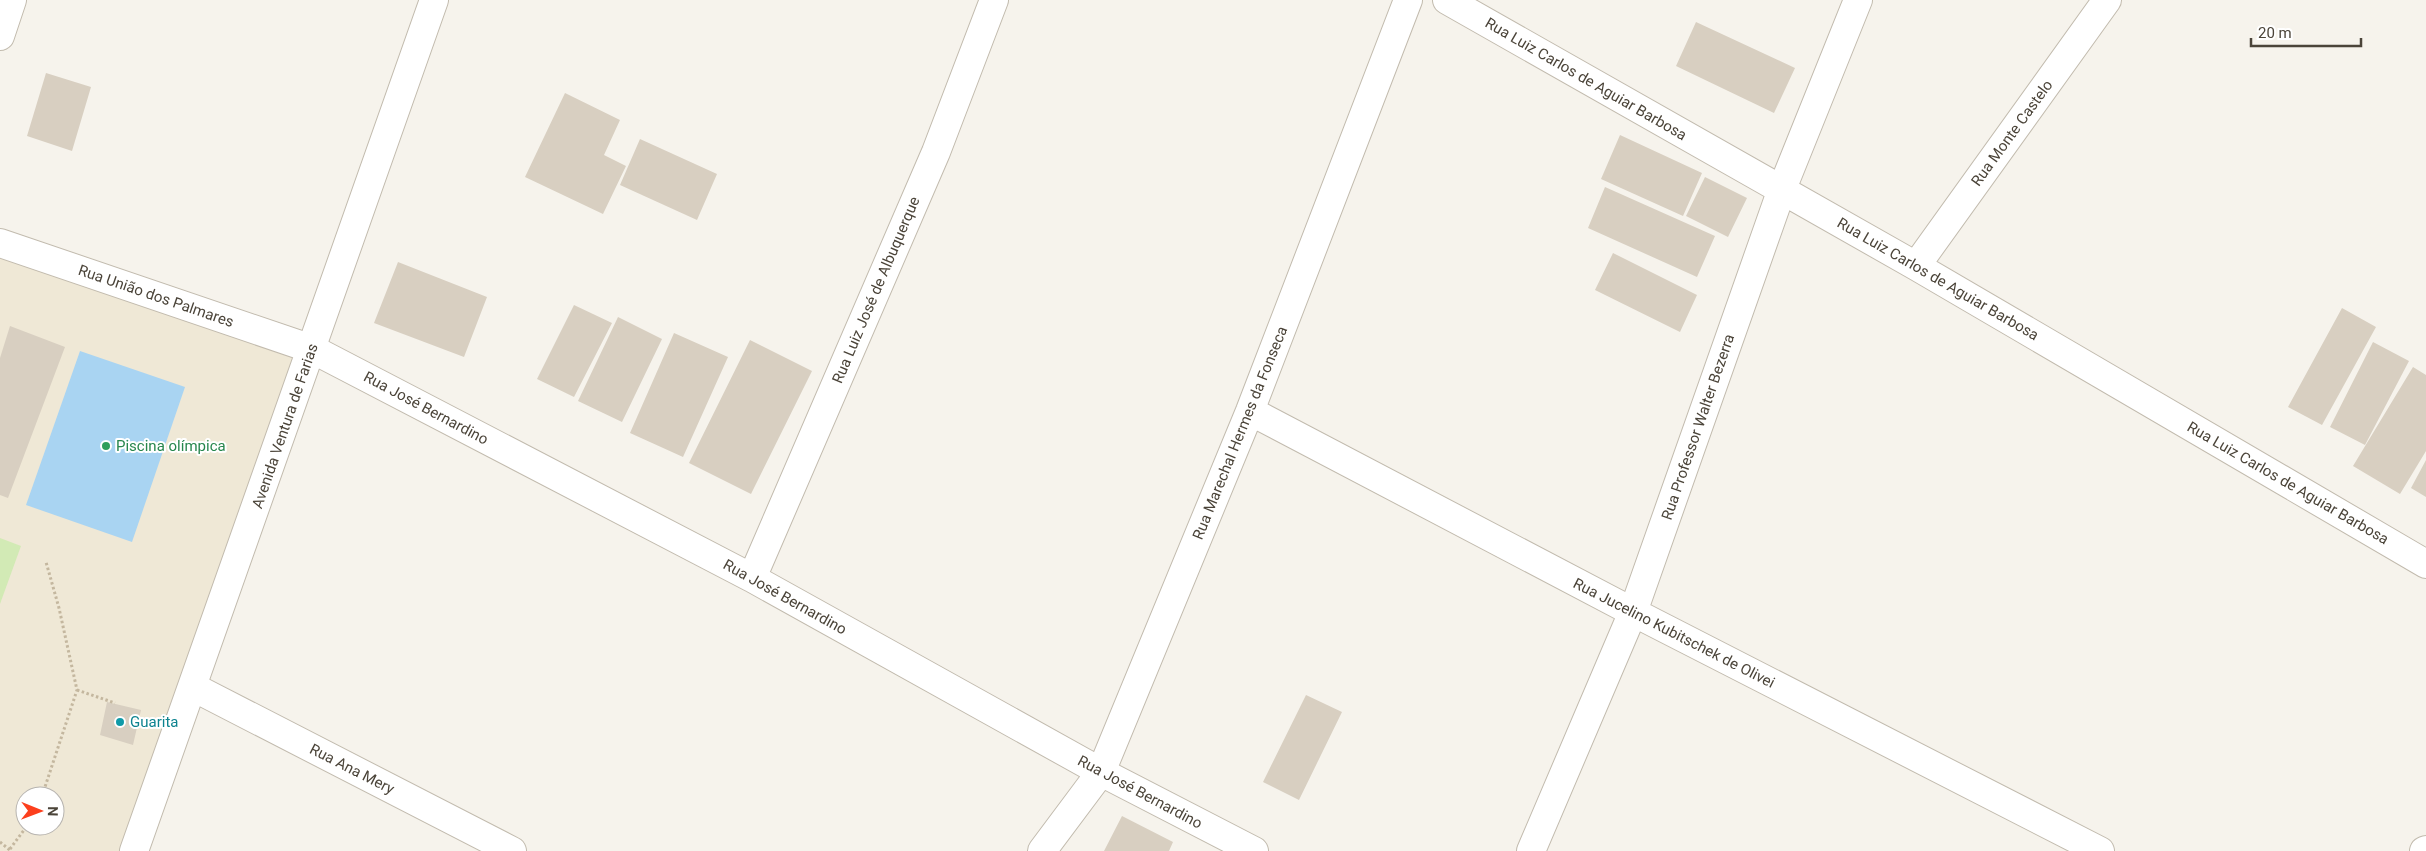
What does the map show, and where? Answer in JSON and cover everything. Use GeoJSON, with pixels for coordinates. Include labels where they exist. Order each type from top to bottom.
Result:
{"type":"FeatureCollection","features":[{"type":"Feature","properties":{"kind":"street"},"geometry":{"type":"LineString","coordinates":[[0,36],[12,0]]}},
{"type":"Feature","properties":{"kind":"street","name":"Avenida Ventura de Farias"},"geometry":{"type":"LineString","coordinates":[[134,851],[434,0]]}},
{"type":"Feature","properties":{"kind":"street","name":"Rua Luiz José de Albuquerque"},"geometry":{"type":"LineString","coordinates":[[752,578],[936,152],[994,0]]}},
{"type":"Feature","properties":{"kind":"street","name":"Rua Marechal Hermes da Fonseca"},"geometry":{"type":"LineString","coordinates":[[1042,851],[1101,772],[1250,411],[1408,0]]}},
{"type":"Feature","properties":{"kind":"street","name":"Rua Luiz Carlos de Aguiar Barbosa"},"geometry":{"type":"LineString","coordinates":[[1447,0],[1916,266],[2426,564]]}},
{"type":"Feature","properties":{"kind":"street","name":"Rua Professor Walter Bezerra"},"geometry":{"type":"LineString","coordinates":[[1531,851],[1633,612],[1782,189],[1858,0]]}},
{"type":"Feature","properties":{"kind":"street","name":"Rua Monte Castelo"},"geometry":{"type":"LineString","coordinates":[[1916,266],[2107,0]]}},
{"type":"Feature","properties":{"kind":"street","name":"Rua União dos Palmares"},"geometry":{"type":"LineString","coordinates":[[0,243],[312,349]]}},
{"type":"Feature","properties":{"kind":"street","name":"Rua José Bernardino"},"geometry":{"type":"LineString","coordinates":[[312,349],[752,578],[1101,772],[1254,851]]}},
{"type":"Feature","properties":{"kind":"street","name":"Rua Jucelino Kubitschek de Olivei"},"geometry":{"type":"LineString","coordinates":[[1250,411],[1633,612],[2100,851]]}},
{"type":"Feature","properties":{"kind":"street","name":"Rua Ana Mery"},"geometry":{"type":"LineString","coordinates":[[193,687],[512,851]]}},
{"type":"Feature","properties":{"kind":"path"},"geometry":{"type":"LineString","coordinates":[[45,786],[77,690],[59,608],[46,562]]}},
{"type":"Feature","properties":{"kind":"path"},"geometry":{"type":"LineString","coordinates":[[77,690],[115,703]]}},
{"type":"Feature","properties":{"kind":"path"},"geometry":{"type":"LineString","coordinates":[[0,842],[10,850],[20,836]]}},
{"type":"Feature","properties":{"kind":"shaded area"},"geometry":{"type":"Polygon","coordinates":[[[0,243],[312,349],[134,851],[0,851],[0,243]]]}},
{"type":"Feature","properties":{"kind":"green space"},"geometry":{"type":"Polygon","coordinates":[[[0,538],[21,546],[0,604],[0,538]]]}},
{"type":"Feature","properties":{"kind":"water","name":"Piscina olímpica"},"geometry":{"type":"Polygon","coordinates":[[[80,351],[185,387],[132,542],[26,505],[80,351]]]}},
{"type":"Feature","properties":{"kind":"building"},"geometry":{"type":"Polygon","coordinates":[[[1696,22],[1795,68],[1774,113],[1676,66],[1696,22]]]}},
{"type":"Feature","properties":{"kind":"building"},"geometry":{"type":"Polygon","coordinates":[[[46,73],[91,87],[72,151],[27,136],[46,73]]]}},
{"type":"Feature","properties":{"kind":"building"},"geometry":{"type":"Polygon","coordinates":[[[565,93],[620,120],[604,155],[626,166],[603,214],[525,177],[565,93]]]}},
{"type":"Feature","properties":{"kind":"building"},"geometry":{"type":"Polygon","coordinates":[[[1620,135],[1702,173],[1683,216],[1601,179],[1620,135]]]}},
{"type":"Feature","properties":{"kind":"building"},"geometry":{"type":"Polygon","coordinates":[[[640,139],[717,174],[697,220],[620,185],[640,139]]]}},
{"type":"Feature","properties":{"kind":"building"},"geometry":{"type":"Polygon","coordinates":[[[1705,177],[1747,198],[1728,237],[1686,216],[1705,177]]]}},
{"type":"Feature","properties":{"kind":"building"},"geometry":{"type":"Polygon","coordinates":[[[1605,187],[1715,236],[1697,277],[1588,228],[1605,187]]]}},
{"type":"Feature","properties":{"kind":"building"},"geometry":{"type":"Polygon","coordinates":[[[1613,253],[1697,295],[1680,332],[1595,290],[1613,253]]]}},
{"type":"Feature","properties":{"kind":"building"},"geometry":{"type":"Polygon","coordinates":[[[398,262],[487,297],[464,357],[374,323],[398,262]]]}},
{"type":"Feature","properties":{"kind":"building"},"geometry":{"type":"Polygon","coordinates":[[[574,305],[612,323],[574,397],[537,379],[574,305]]]}},
{"type":"Feature","properties":{"kind":"building"},"geometry":{"type":"Polygon","coordinates":[[[2342,308],[2376,327],[2322,425],[2288,407],[2342,308]]]}},
{"type":"Feature","properties":{"kind":"building"},"geometry":{"type":"Polygon","coordinates":[[[618,317],[662,339],[622,422],[578,401],[618,317]]]}},
{"type":"Feature","properties":{"kind":"building"},"geometry":{"type":"Polygon","coordinates":[[[10,326],[65,347],[8,498],[0,495],[0,358],[10,326]]]}},
{"type":"Feature","properties":{"kind":"building"},"geometry":{"type":"Polygon","coordinates":[[[674,333],[728,357],[683,457],[630,433],[674,333]]]}},
{"type":"Feature","properties":{"kind":"building"},"geometry":{"type":"Polygon","coordinates":[[[750,340],[812,371],[751,494],[689,463],[750,340]]]}},
{"type":"Feature","properties":{"kind":"building"},"geometry":{"type":"Polygon","coordinates":[[[2373,342],[2409,361],[2365,445],[2330,427],[2373,342]]]}},
{"type":"Feature","properties":{"kind":"building"},"geometry":{"type":"Polygon","coordinates":[[[2413,367],[2426,375],[2426,451],[2400,494],[2353,466],[2413,367]]]}},
{"type":"Feature","properties":{"kind":"building"},"geometry":{"type":"Polygon","coordinates":[[[2426,460],[2426,497],[2411,488],[2426,460]]]}},
{"type":"Feature","properties":{"kind":"building"},"geometry":{"type":"Polygon","coordinates":[[[1306,695],[1342,712],[1299,800],[1263,782],[1306,695]]]}},
{"type":"Feature","properties":{"kind":"building","name":"Guarita"},"geometry":{"type":"Polygon","coordinates":[[[107,702],[141,710],[133,745],[100,735],[107,702]]]}},
{"type":"Feature","properties":{"kind":"building"},"geometry":{"type":"Polygon","coordinates":[[[1122,816],[1173,842],[1169,851],[1104,851],[1122,816]]]}},
{"type":"Feature","properties":{"kind":"place","name":"Piscina olímpica"},"geometry":{"type":"Point","coordinates":[106,446]}},
{"type":"Feature","properties":{"kind":"place","name":"Guarita"},"geometry":{"type":"Point","coordinates":[120,722]}}]}
